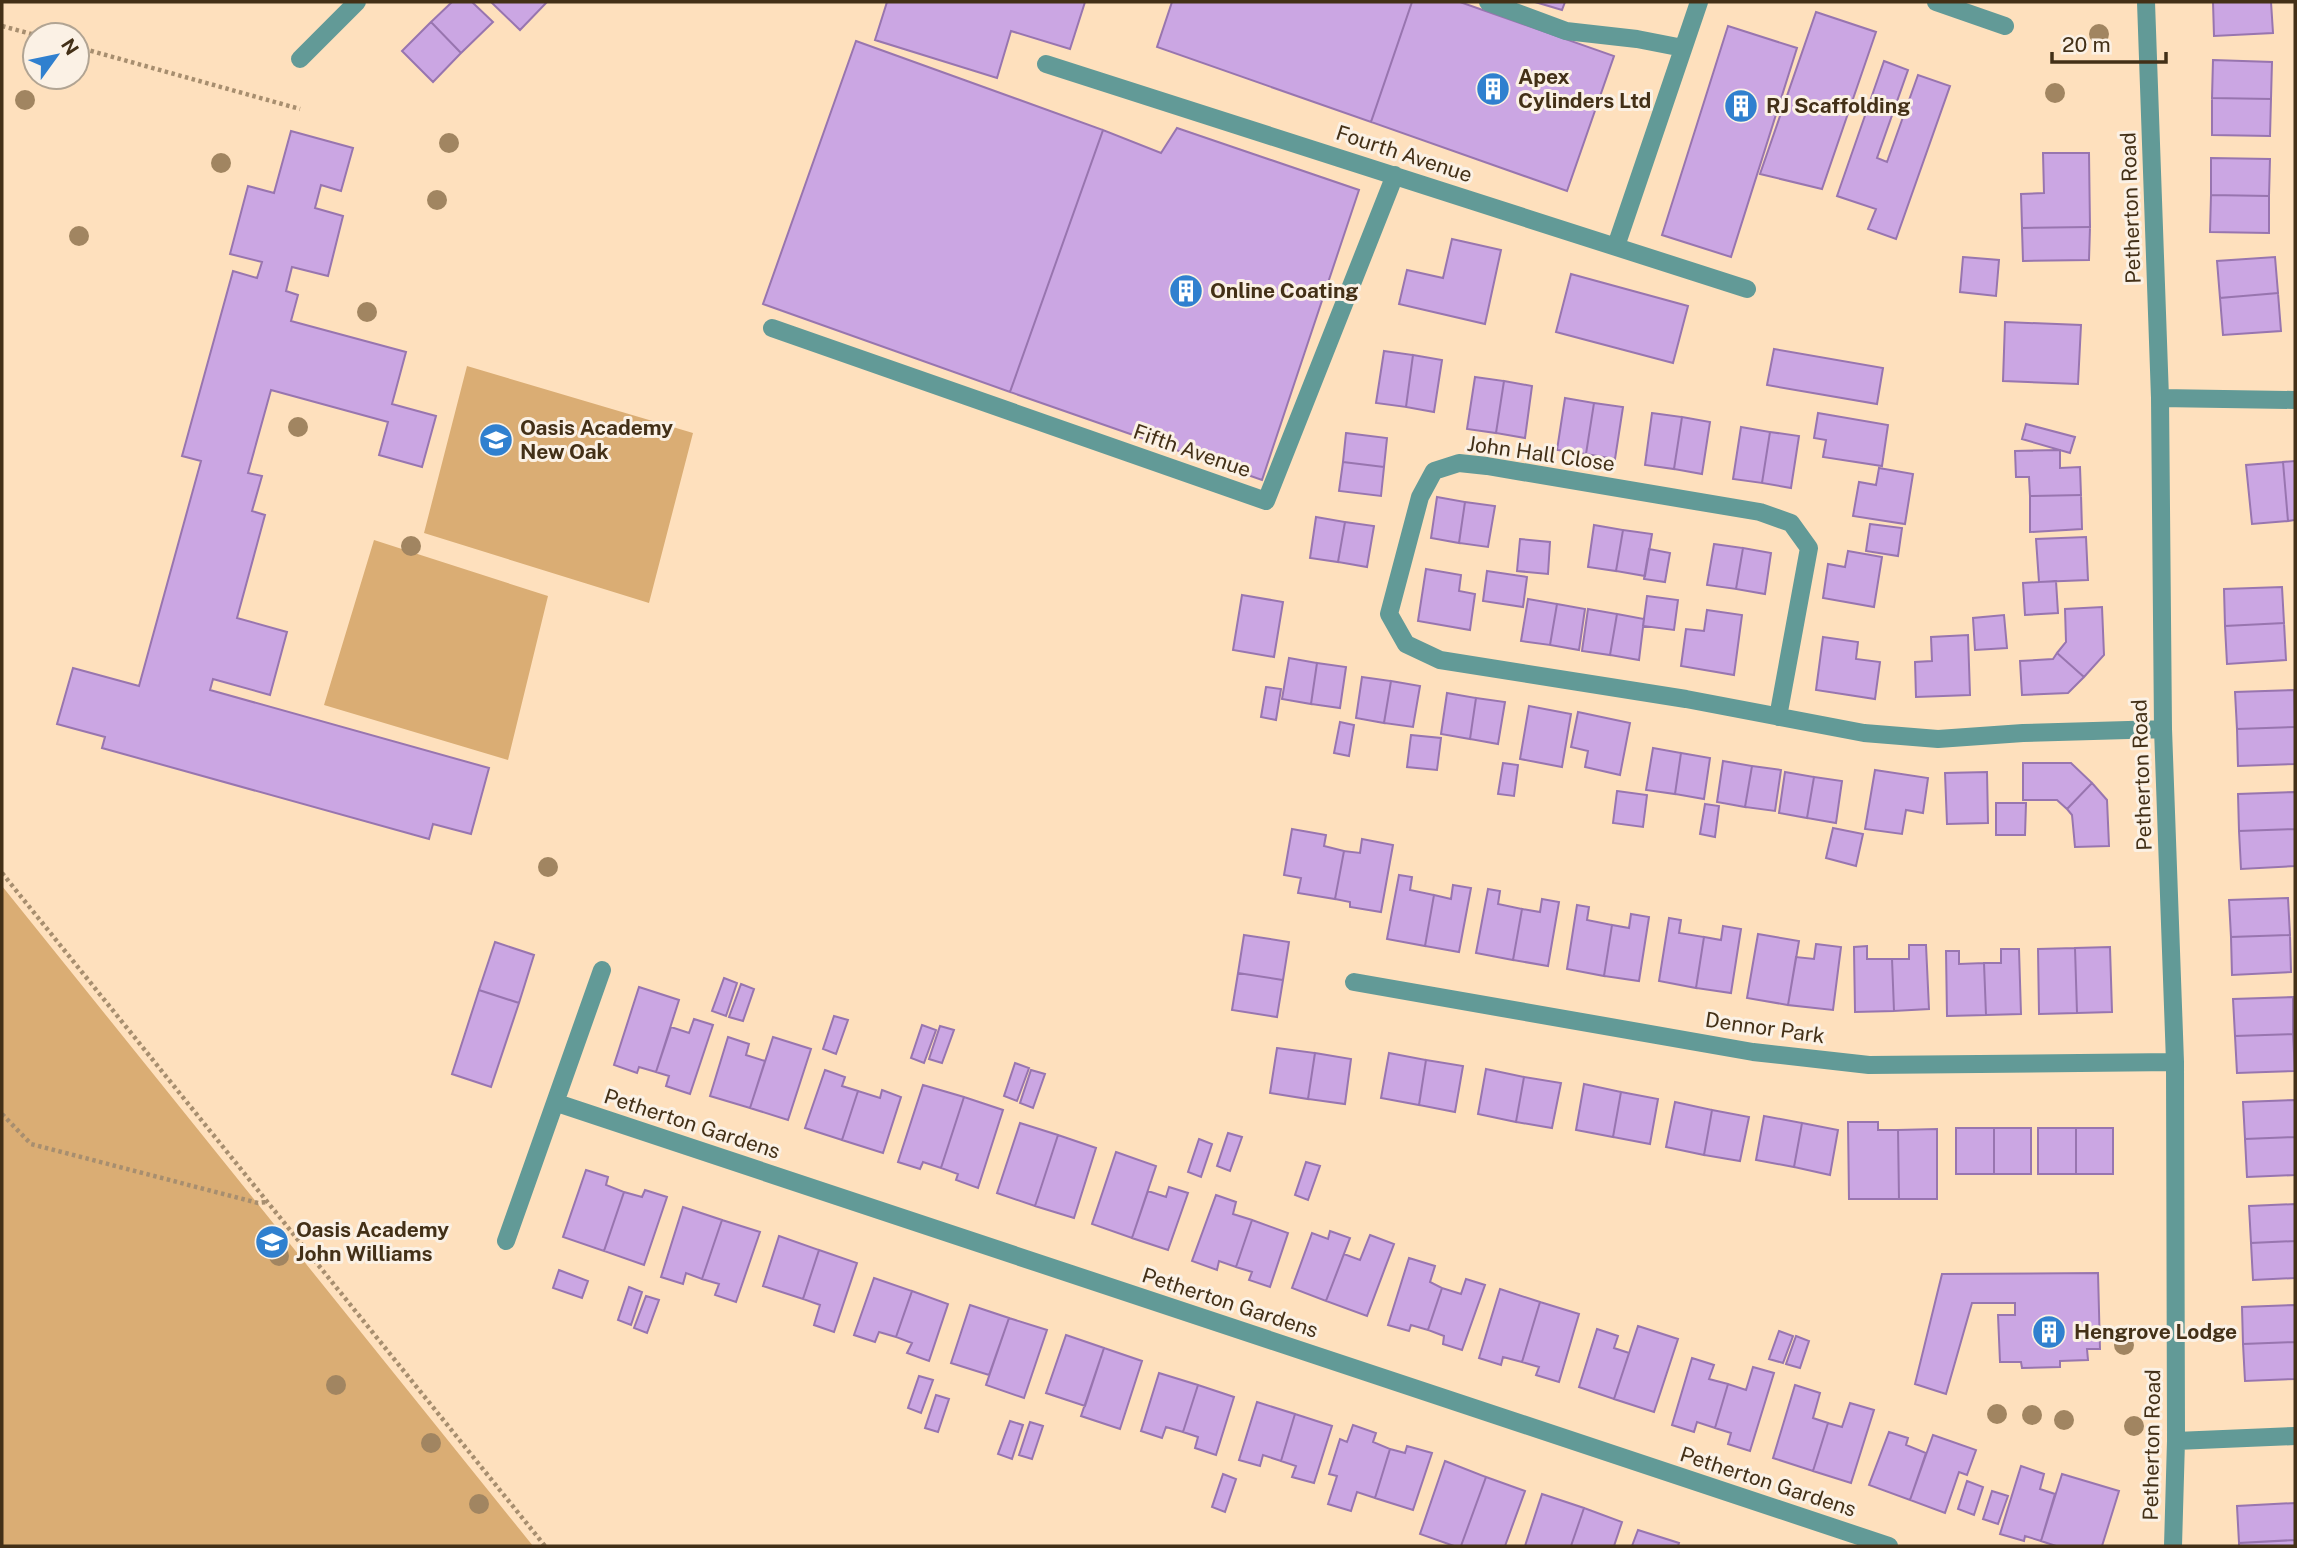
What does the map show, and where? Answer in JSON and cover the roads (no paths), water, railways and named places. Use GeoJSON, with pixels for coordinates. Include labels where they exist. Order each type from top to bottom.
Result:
{"type":"FeatureCollection","features":[{"type":"Feature","properties":{"kind":"street"},"geometry":{"type":"LineString","coordinates":[[300,59],[357,2]]}},
{"type":"Feature","properties":{"kind":"street"},"geometry":{"type":"LineString","coordinates":[[1488,2],[1566,31],[1637,39],[1683,48]]}},
{"type":"Feature","properties":{"kind":"street"},"geometry":{"type":"LineString","coordinates":[[1616,246],[1699,2]]}},
{"type":"Feature","properties":{"kind":"street"},"geometry":{"type":"LineString","coordinates":[[1936,2],[2005,26]]}},
{"type":"Feature","properties":{"kind":"street","name":"Petherton Road"},"geometry":{"type":"LineString","coordinates":[[2146,2],[2160,398],[2163,729],[2175,1062],[2176,1441],[2173,1546]]}},
{"type":"Feature","properties":{"kind":"street","name":"Fourth Avenue"},"geometry":{"type":"LineString","coordinates":[[1046,64],[1747,289]]}},
{"type":"Feature","properties":{"kind":"street","name":"Fifth Avenue"},"geometry":{"type":"LineString","coordinates":[[772,328],[1266,501],[1395,175]]}},
{"type":"Feature","properties":{"kind":"street"},"geometry":{"type":"LineString","coordinates":[[2160,398],[2295,400]]}},
{"type":"Feature","properties":{"kind":"street","name":"John Hall Close"},"geometry":{"type":"LineString","coordinates":[[1777,717],[1809,548],[1791,523],[1759,512],[1487,467],[1459,463],[1434,471],[1420,497],[1389,614],[1406,644],[1440,660],[1686,699],[1777,717],[1864,733],[1938,739],[2023,733],[2163,729]]}},
{"type":"Feature","properties":{"kind":"street"},"geometry":{"type":"LineString","coordinates":[[506,1241],[602,970]]}},
{"type":"Feature","properties":{"kind":"street","name":"Dennor Park"},"geometry":{"type":"LineString","coordinates":[[1354,982],[1753,1052],[1869,1065],[2175,1062]]}},
{"type":"Feature","properties":{"kind":"street","name":"Petherton Gardens"},"geometry":{"type":"LineString","coordinates":[[557,1103],[1889,1546]]}},
{"type":"Feature","properties":{"kind":"street"},"geometry":{"type":"LineString","coordinates":[[2176,1441],[2295,1436]]}},
{"type":"Feature","properties":{"kind":"place","name":"Apex Cylinders Ltd"},"geometry":{"type":"Point","coordinates":[1493,89]}},
{"type":"Feature","properties":{"kind":"place","name":"RJ Scaffolding"},"geometry":{"type":"Point","coordinates":[1741,106]}},
{"type":"Feature","properties":{"kind":"place","name":"Online Coating"},"geometry":{"type":"Point","coordinates":[1186,291]}},
{"type":"Feature","properties":{"kind":"place","name":"Oasis Academy New Oak"},"geometry":{"type":"Point","coordinates":[496,440]}},
{"type":"Feature","properties":{"kind":"place","name":"Oasis Academy John Williams"},"geometry":{"type":"Point","coordinates":[272,1242]}},
{"type":"Feature","properties":{"kind":"place","name":"Hengrove Lodge"},"geometry":{"type":"Point","coordinates":[2049,1332]}}]}
